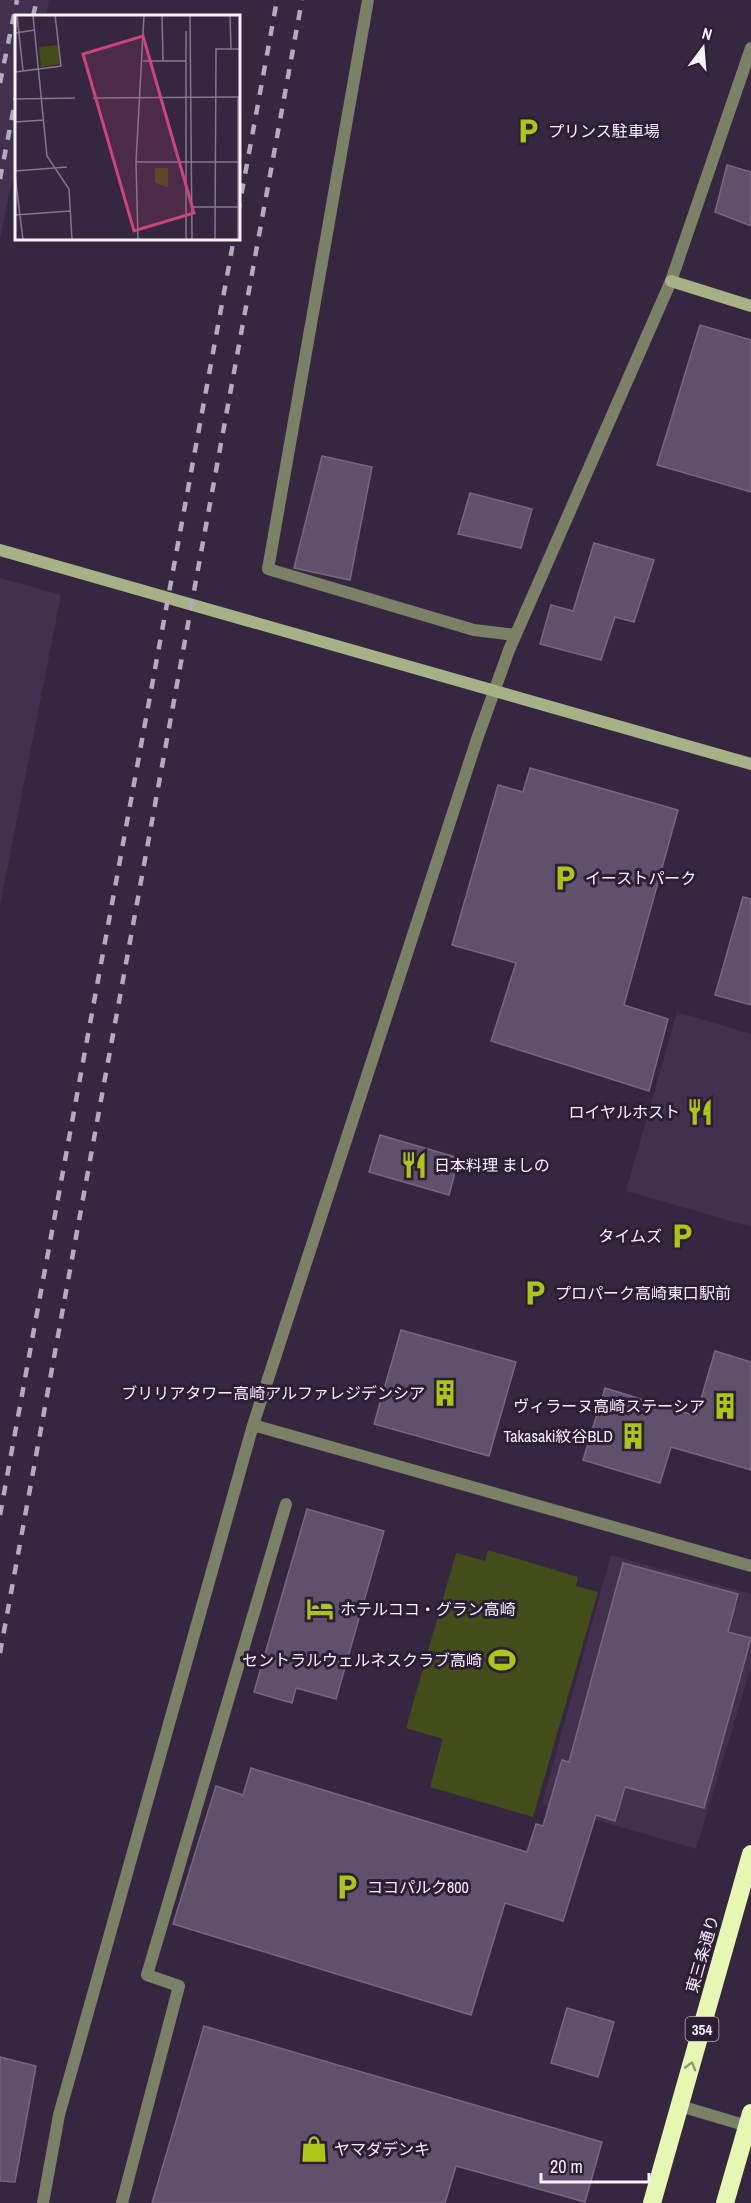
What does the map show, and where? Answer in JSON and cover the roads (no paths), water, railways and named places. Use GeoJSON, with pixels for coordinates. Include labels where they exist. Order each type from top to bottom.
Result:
{"type":"FeatureCollection","features":[{"type":"Feature","properties":{"kind":"highway","name":"東三条通り"},"geometry":{"type":"LineString","coordinates":[[652,2203],[751,1854]]}},
{"type":"Feature","properties":{"kind":"highway"},"geometry":{"type":"LineString","coordinates":[[725,2203],[750,2122]]}},
{"type":"Feature","properties":{"kind":"street"},"geometry":{"type":"LineString","coordinates":[[368,0],[268,569],[474,630],[515,636]]}},
{"type":"Feature","properties":{"kind":"street"},"geometry":{"type":"LineString","coordinates":[[43,2203],[59,2115],[253,1425],[494,692],[515,636],[671,281],[751,48]]}},
{"type":"Feature","properties":{"kind":"street"},"geometry":{"type":"LineString","coordinates":[[671,281],[751,306]]}},
{"type":"Feature","properties":{"kind":"street"},"geometry":{"type":"LineString","coordinates":[[0,550],[751,764]]}},
{"type":"Feature","properties":{"kind":"street"},"geometry":{"type":"LineString","coordinates":[[253,1425],[751,1566]]}},
{"type":"Feature","properties":{"kind":"street"},"geometry":{"type":"LineString","coordinates":[[122,2203],[179,1986],[147,1975],[286,1504]]}},
{"type":"Feature","properties":{"kind":"street"},"geometry":{"type":"LineString","coordinates":[[680,2106],[750,2122]]}},
{"type":"Feature","properties":{"kind":"railway"},"geometry":{"type":"LineString","coordinates":[[0,83],[17,0]]}},
{"type":"Feature","properties":{"kind":"railway"},"geometry":{"type":"LineString","coordinates":[[33,15],[37,0]]}},
{"type":"Feature","properties":{"kind":"railway"},"geometry":{"type":"LineString","coordinates":[[240,202],[277,0]]}},
{"type":"Feature","properties":{"kind":"railway"},"geometry":{"type":"LineString","coordinates":[[0,1653],[302,0]]}},
{"type":"Feature","properties":{"kind":"railway"},"geometry":{"type":"LineString","coordinates":[[0,179],[15,102]]}},
{"type":"Feature","properties":{"kind":"railway"},"geometry":{"type":"LineString","coordinates":[[0,1515],[234,240]]}},
{"type":"Feature","properties":{"kind":"place","name":"プリンス駐車場"},"geometry":{"type":"Point","coordinates":[528,131]}},
{"type":"Feature","properties":{"kind":"place","name":"イーストパーク"},"geometry":{"type":"Point","coordinates":[565,878]}},
{"type":"Feature","properties":{"kind":"place","name":"ロイヤルホスト"},"geometry":{"type":"Point","coordinates":[700,1112]}},
{"type":"Feature","properties":{"kind":"place","name":"日本料理 ましの"},"geometry":{"type":"Point","coordinates":[414,1165]}},
{"type":"Feature","properties":{"kind":"place","name":"タイムズ"},"geometry":{"type":"Point","coordinates":[682,1236]}},
{"type":"Feature","properties":{"kind":"place","name":"プロパーク高崎東口駅前"},"geometry":{"type":"Point","coordinates":[535,1293]}},
{"type":"Feature","properties":{"kind":"place","name":"ブリリアタワー高崎アルファレジデンシア"},"geometry":{"type":"Point","coordinates":[445,1393]}},
{"type":"Feature","properties":{"kind":"place","name":"ヴィラーヌ高崎ステーシア"},"geometry":{"type":"Point","coordinates":[725,1406]}},
{"type":"Feature","properties":{"kind":"place","name":"Takasaki紋谷BLD"},"geometry":{"type":"Point","coordinates":[633,1436]}},
{"type":"Feature","properties":{"kind":"place","name":"ホテルココ・グラン高崎"},"geometry":{"type":"Point","coordinates":[320,1609]}},
{"type":"Feature","properties":{"kind":"place","name":"セントラルウェルネスクラブ高崎"},"geometry":{"type":"Point","coordinates":[502,1660]}},
{"type":"Feature","properties":{"kind":"place","name":"ココパルク800"},"geometry":{"type":"Point","coordinates":[347,1887]}},
{"type":"Feature","properties":{"kind":"place","name":"ヤマダデンキ"},"geometry":{"type":"Point","coordinates":[314,2149]}}]}
